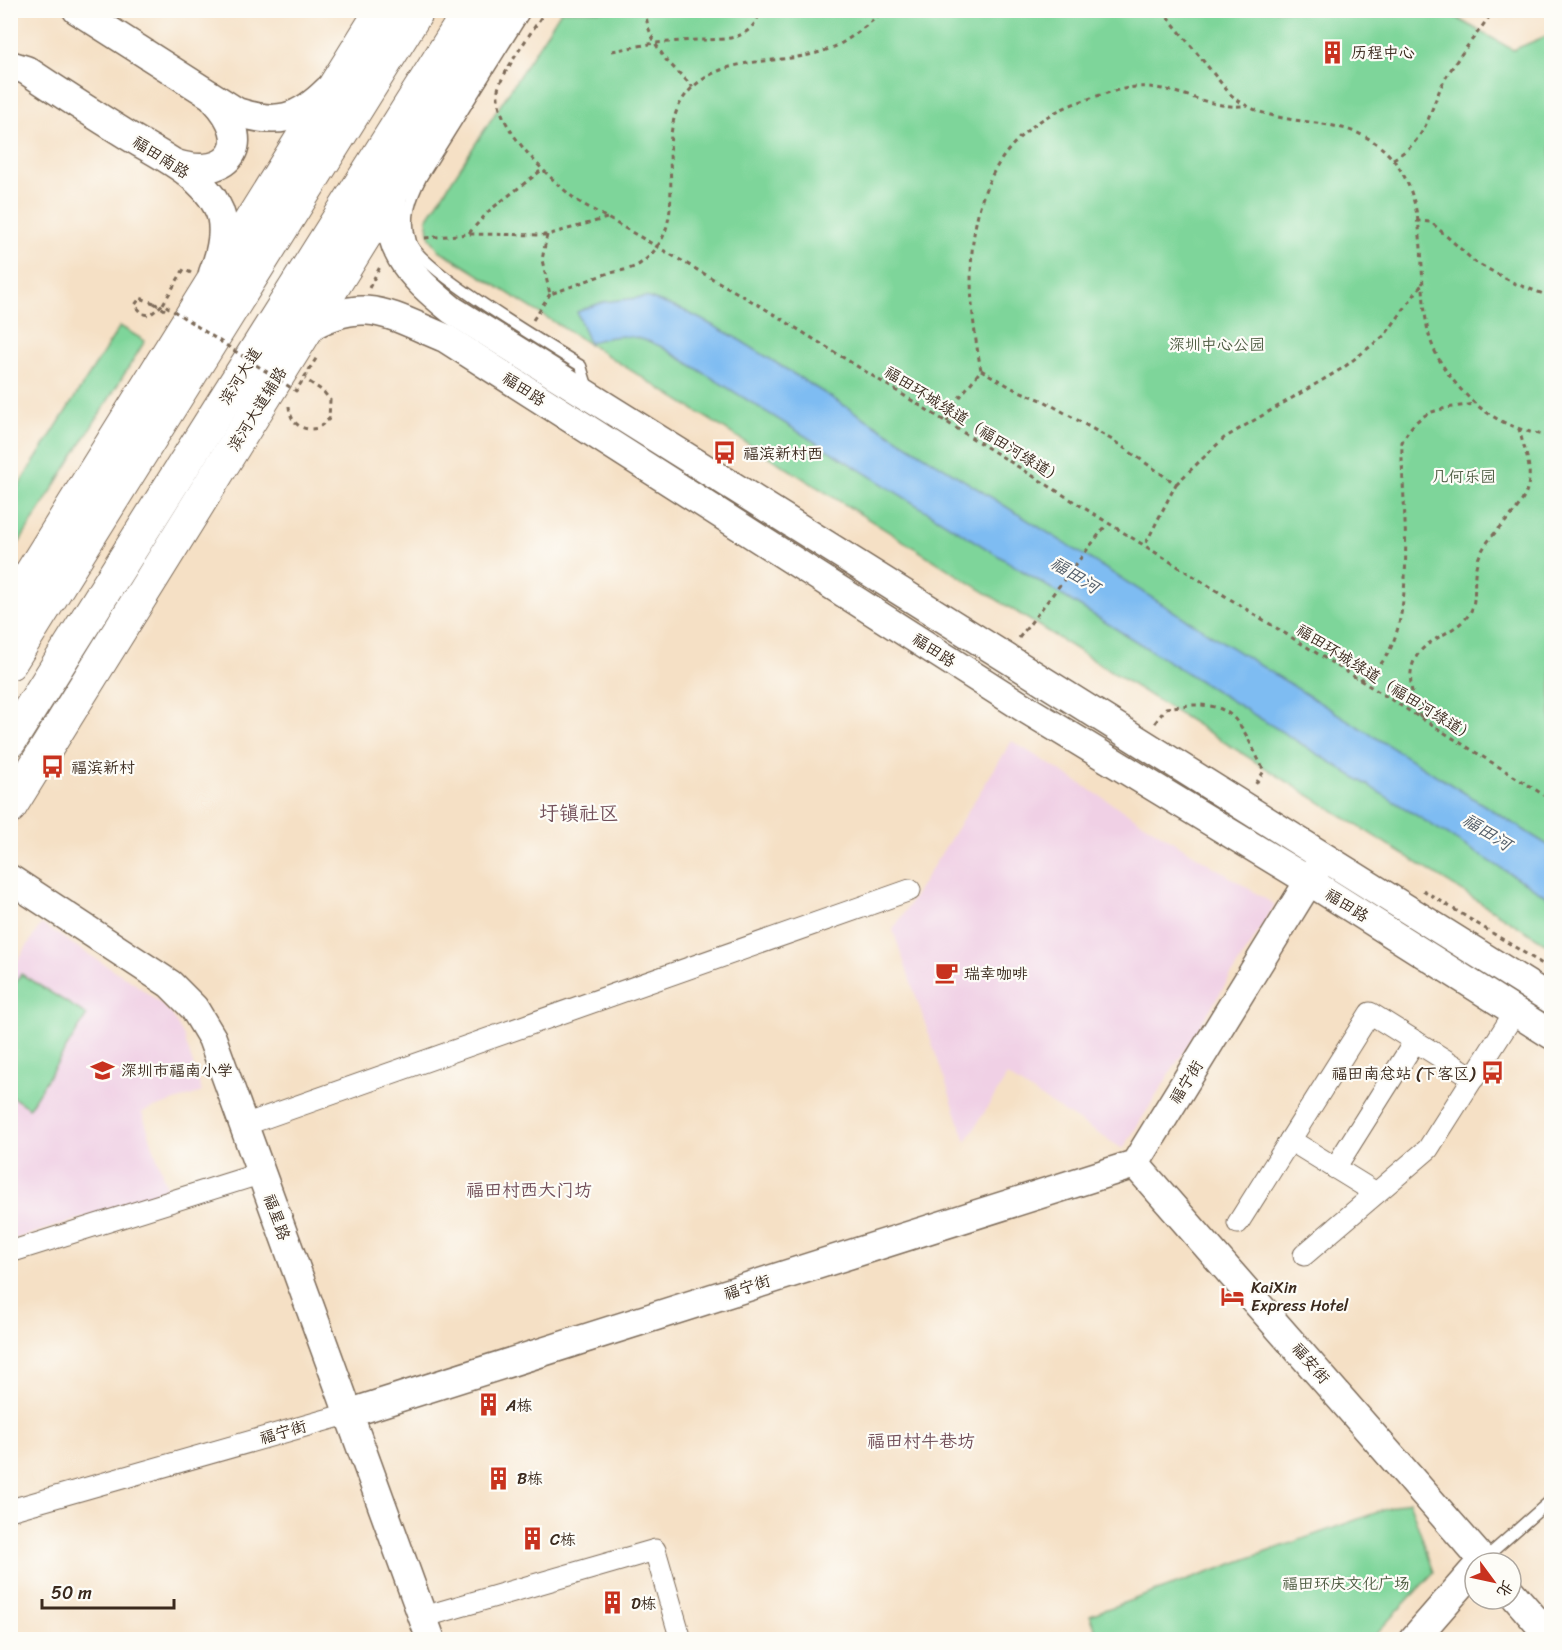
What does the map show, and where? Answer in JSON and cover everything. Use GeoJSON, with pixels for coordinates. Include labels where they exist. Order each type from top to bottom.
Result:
{"type":"FeatureCollection","features":[{"type":"Feature","properties":{"kind":"main road"},"geometry":{"type":"LineString","coordinates":[[77,10],[210,95],[237,111],[255,118],[288,118],[315,103],[338,80]]}},
{"type":"Feature","properties":{"kind":"main road"},"geometry":{"type":"LineString","coordinates":[[10,663],[22,616],[106,456],[382,10]]}},
{"type":"Feature","properties":{"kind":"main road"},"geometry":{"type":"LineString","coordinates":[[22,616],[418,10]]}},
{"type":"Feature","properties":{"kind":"main road","name":"滨河大道"},"geometry":{"type":"LineString","coordinates":[[10,741],[470,10]]}},
{"type":"Feature","properties":{"kind":"main road","name":"滨河大道辅路"},"geometry":{"type":"LineString","coordinates":[[10,807],[312,343],[397,180],[505,10]]}},
{"type":"Feature","properties":{"kind":"main road","name":"福田南路"},"geometry":{"type":"LineString","coordinates":[[16,63],[169,162],[198,182],[210,194],[219,208],[223,227],[220,247],[201,303]]}},
{"type":"Feature","properties":{"kind":"main road"},"geometry":{"type":"LineString","coordinates":[[169,162],[201,170],[221,164],[229,156],[235,146],[234,124],[210,95]]}},
{"type":"Feature","properties":{"kind":"main road","name":"福田路"},"geometry":{"type":"LineString","coordinates":[[397,180],[391,203],[391,234],[397,252],[417,279],[452,310],[1551,1000]]}},
{"type":"Feature","properties":{"kind":"main road","name":"福田路"},"geometry":{"type":"LineString","coordinates":[[312,343],[326,317],[362,309],[379,311],[445,338],[1021,706],[1309,881],[1551,1035]]}},
{"type":"Feature","properties":{"kind":"main road","name":"福宁街"},"geometry":{"type":"LineString","coordinates":[[347,1413],[1135,1164],[1325,856]]}},
{"type":"Feature","properties":{"kind":"main road","name":"福星路"},"geometry":{"type":"LineString","coordinates":[[10,879],[154,972],[183,996],[212,1038],[427,1628]]}},
{"type":"Feature","properties":{"kind":"main road","name":"福安街"},"geometry":{"type":"LineString","coordinates":[[1135,1164],[1470,1551]]}},
{"type":"Feature","properties":{"kind":"main road"},"geometry":{"type":"LineString","coordinates":[[1413,1640],[1463,1584]]}},
{"type":"Feature","properties":{"kind":"main road"},"geometry":{"type":"LineString","coordinates":[[1523,1606],[1551,1639]]}},
{"type":"Feature","properties":{"kind":"street"},"geometry":{"type":"LineString","coordinates":[[244,1125],[910,890]]}},
{"type":"Feature","properties":{"kind":"street"},"geometry":{"type":"LineString","coordinates":[[1304,1255],[1428,1149],[1515,1012]]}},
{"type":"Feature","properties":{"kind":"street"},"geometry":{"type":"LineString","coordinates":[[1238,1223],[1370,1013],[1474,1078]]}},
{"type":"Feature","properties":{"kind":"street"},"geometry":{"type":"LineString","coordinates":[[1335,1168],[1415,1041]]}},
{"type":"Feature","properties":{"kind":"street"},"geometry":{"type":"LineString","coordinates":[[1290,1140],[1376,1193]]}},
{"type":"Feature","properties":{"kind":"street"},"geometry":{"type":"LineString","coordinates":[[10,1252],[262,1173]]}},
{"type":"Feature","properties":{"kind":"street","name":"福宁街"},"geometry":{"type":"LineString","coordinates":[[10,1510],[347,1413]]}},
{"type":"Feature","properties":{"kind":"street"},"geometry":{"type":"LineString","coordinates":[[427,1628],[655,1550],[681,1640]]}},
{"type":"Feature","properties":{"kind":"lane"},"geometry":{"type":"LineString","coordinates":[[526,10],[422,176],[412,195],[408,225],[412,244],[432,269],[581,366],[590,396]]}},
{"type":"Feature","properties":{"kind":"lane"},"geometry":{"type":"LineString","coordinates":[[1495,1551],[1551,1499]]}},
{"type":"Feature","properties":{"kind":"path","name":"福田环城绿道（福田河绿道）"},"geometry":{"type":"LineString","coordinates":[[546,10],[498,88],[500,104],[518,143],[576,200],[659,247],[947,422],[1551,800]]}},
{"type":"Feature","properties":{"kind":"path"},"geometry":{"type":"LineString","coordinates":[[645,10],[655,43],[666,60],[693,87]]}},
{"type":"Feature","properties":{"kind":"path"},"geometry":{"type":"LineString","coordinates":[[612,51],[655,43],[731,40],[747,31],[758,19],[761,10]]}},
{"type":"Feature","properties":{"kind":"path"},"geometry":{"type":"LineString","coordinates":[[526,330],[550,294],[639,265],[659,247],[666,232],[670,208],[673,123],[679,105],[693,87],[711,73],[734,64],[787,59],[829,49],[846,40],[885,10]]}},
{"type":"Feature","properties":{"kind":"path"},"geometry":{"type":"LineString","coordinates":[[1162,10],[1230,94],[1243,106]]}},
{"type":"Feature","properties":{"kind":"path"},"geometry":{"type":"LineString","coordinates":[[1393,159],[1410,149],[1422,134],[1444,81],[1494,10]]}},
{"type":"Feature","properties":{"kind":"path"},"geometry":{"type":"LineString","coordinates":[[947,422],[957,402],[981,370],[971,318],[974,231],[988,184],[1002,158],[1030,126],[1052,111],[1120,90],[1138,87],[1176,92],[1229,107],[1243,106],[1287,120],[1335,124],[1352,129],[1382,147],[1393,159],[1406,181],[1416,221],[1427,328],[1434,350],[1446,372],[1474,404],[1519,429],[1551,436]]}},
{"type":"Feature","properties":{"kind":"path"},"geometry":{"type":"LineString","coordinates":[[468,234],[490,210],[543,170]]}},
{"type":"Feature","properties":{"kind":"path"},"geometry":{"type":"LineString","coordinates":[[422,239],[468,234],[546,235],[607,218]]}},
{"type":"Feature","properties":{"kind":"path"},"geometry":{"type":"LineString","coordinates":[[1416,221],[1431,222],[1457,248],[1494,274],[1551,297]]}},
{"type":"Feature","properties":{"kind":"path"},"geometry":{"type":"LineString","coordinates":[[546,235],[542,260],[550,294]]}},
{"type":"Feature","properties":{"kind":"path"},"geometry":{"type":"LineString","coordinates":[[368,290],[385,258]]}},
{"type":"Feature","properties":{"kind":"path"},"geometry":{"type":"LineString","coordinates":[[169,312],[154,303],[140,298],[135,305],[143,314],[150,315],[163,304],[184,269]]}},
{"type":"Feature","properties":{"kind":"path"},"geometry":{"type":"LineString","coordinates":[[1144,547],[1176,484],[1224,438],[1342,368],[1385,335],[1424,282]]}},
{"type":"Feature","properties":{"kind":"path"},"geometry":{"type":"LineString","coordinates":[[163,304],[297,391]]}},
{"type":"Feature","properties":{"kind":"path"},"geometry":{"type":"LineString","coordinates":[[302,377],[323,391],[330,400],[332,412],[324,424],[311,430],[297,425],[290,413],[291,399],[297,391],[312,343]]}},
{"type":"Feature","properties":{"kind":"path"},"geometry":{"type":"LineString","coordinates":[[981,370],[1014,389],[1044,401],[1114,441],[1176,484]]}},
{"type":"Feature","properties":{"kind":"path"},"geometry":{"type":"LineString","coordinates":[[1359,681],[1374,675],[1398,632],[1406,563],[1402,442],[1409,428],[1422,414],[1474,404]]}},
{"type":"Feature","properties":{"kind":"path"},"geometry":{"type":"LineString","coordinates":[[1432,726],[1418,714],[1411,688],[1414,665],[1424,645],[1469,614],[1473,604],[1474,580],[1480,556],[1493,533],[1515,514],[1523,501],[1529,470],[1519,429]]}},
{"type":"Feature","properties":{"kind":"path"},"geometry":{"type":"LineString","coordinates":[[1019,639],[1107,524]]}},
{"type":"Feature","properties":{"kind":"path"},"geometry":{"type":"LineString","coordinates":[[1155,723],[1166,708],[1186,705],[1212,705],[1239,721],[1263,771],[1255,785]]}},
{"type":"Feature","properties":{"kind":"shaded area"},"geometry":{"type":"Polygon","coordinates":[[[1012,741],[1275,905],[1123,1149],[1007,1076],[966,1142],[893,930],[1012,741]]]}},
{"type":"Feature","properties":{"kind":"shaded area","name":"深圳市福南小学"},"geometry":{"type":"Polygon","coordinates":[[[41,924],[134,983],[172,1015],[184,1037],[202,1092],[142,1112],[168,1192],[11,1240],[10,973],[41,924]]]}},
{"type":"Feature","properties":{"kind":"green space","name":"深圳中心公园"},"geometry":{"type":"Polygon","coordinates":[[[1443,10],[1513,50],[1551,34],[1551,947],[439,250],[430,238],[427,219],[561,11],[1443,10]]]}},
{"type":"Feature","properties":{"kind":"green space"},"geometry":{"type":"Polygon","coordinates":[[[120,326],[145,341],[11,556],[11,498],[120,326]]]}},
{"type":"Feature","properties":{"kind":"green space"},"geometry":{"type":"Polygon","coordinates":[[[21,974],[87,1015],[29,1108],[11,1096],[11,991],[21,974]]]}},
{"type":"Feature","properties":{"kind":"green space","name":"福田环庆文化广场"},"geometry":{"type":"Polygon","coordinates":[[[1409,1501],[1434,1572],[1371,1639],[1099,1639],[1090,1615],[1409,1501]]]}},
{"type":"Feature","properties":{"kind":"water","name":"福田河"},"geometry":{"type":"Polygon","coordinates":[[[646,297],[683,310],[733,336],[1551,847],[1551,899],[662,347],[643,339],[626,336],[589,343],[577,312],[603,302],[646,297]]]}},
{"type":"Feature","properties":{"kind":"place","name":"历程中心"},"geometry":{"type":"Point","coordinates":[1333,52]}},
{"type":"Feature","properties":{"kind":"place","name":"福滨新村西"},"geometry":{"type":"Point","coordinates":[725,453]}},
{"type":"Feature","properties":{"kind":"place","name":"福滨新村"},"geometry":{"type":"Point","coordinates":[53,767]}},
{"type":"Feature","properties":{"kind":"place","name":"瑞幸咖啡"},"geometry":{"type":"Point","coordinates":[946,973]}},
{"type":"Feature","properties":{"kind":"place","name":"深圳市福南小学"},"geometry":{"type":"Point","coordinates":[103,1070]}},
{"type":"Feature","properties":{"kind":"place","name":"福田南总站 (下客区)"},"geometry":{"type":"Point","coordinates":[1493,1073]}},
{"type":"Feature","properties":{"kind":"place","name":"KaiXin Express Hotel"},"geometry":{"type":"Point","coordinates":[1233,1296]}},
{"type":"Feature","properties":{"kind":"place","name":"A栋"},"geometry":{"type":"Point","coordinates":[488,1405]}},
{"type":"Feature","properties":{"kind":"place","name":"B栋"},"geometry":{"type":"Point","coordinates":[499,1478]}},
{"type":"Feature","properties":{"kind":"place","name":"C栋"},"geometry":{"type":"Point","coordinates":[532,1539]}},
{"type":"Feature","properties":{"kind":"place","name":"D栋"},"geometry":{"type":"Point","coordinates":[613,1603]}},
{"type":"Feature","properties":{"kind":"district","name":"圩镇社区"},"geometry":{"type":"Point","coordinates":[579,813]}},
{"type":"Feature","properties":{"kind":"district","name":"福田村西大门坊"},"geometry":{"type":"Point","coordinates":[529,1190]}},
{"type":"Feature","properties":{"kind":"district","name":"福田村牛巷坊"},"geometry":{"type":"Point","coordinates":[921,1441]}},
{"type":"Feature","properties":{"kind":"park label","name":"几何乐园"},"geometry":{"type":"Point","coordinates":[1464,476]}}]}
